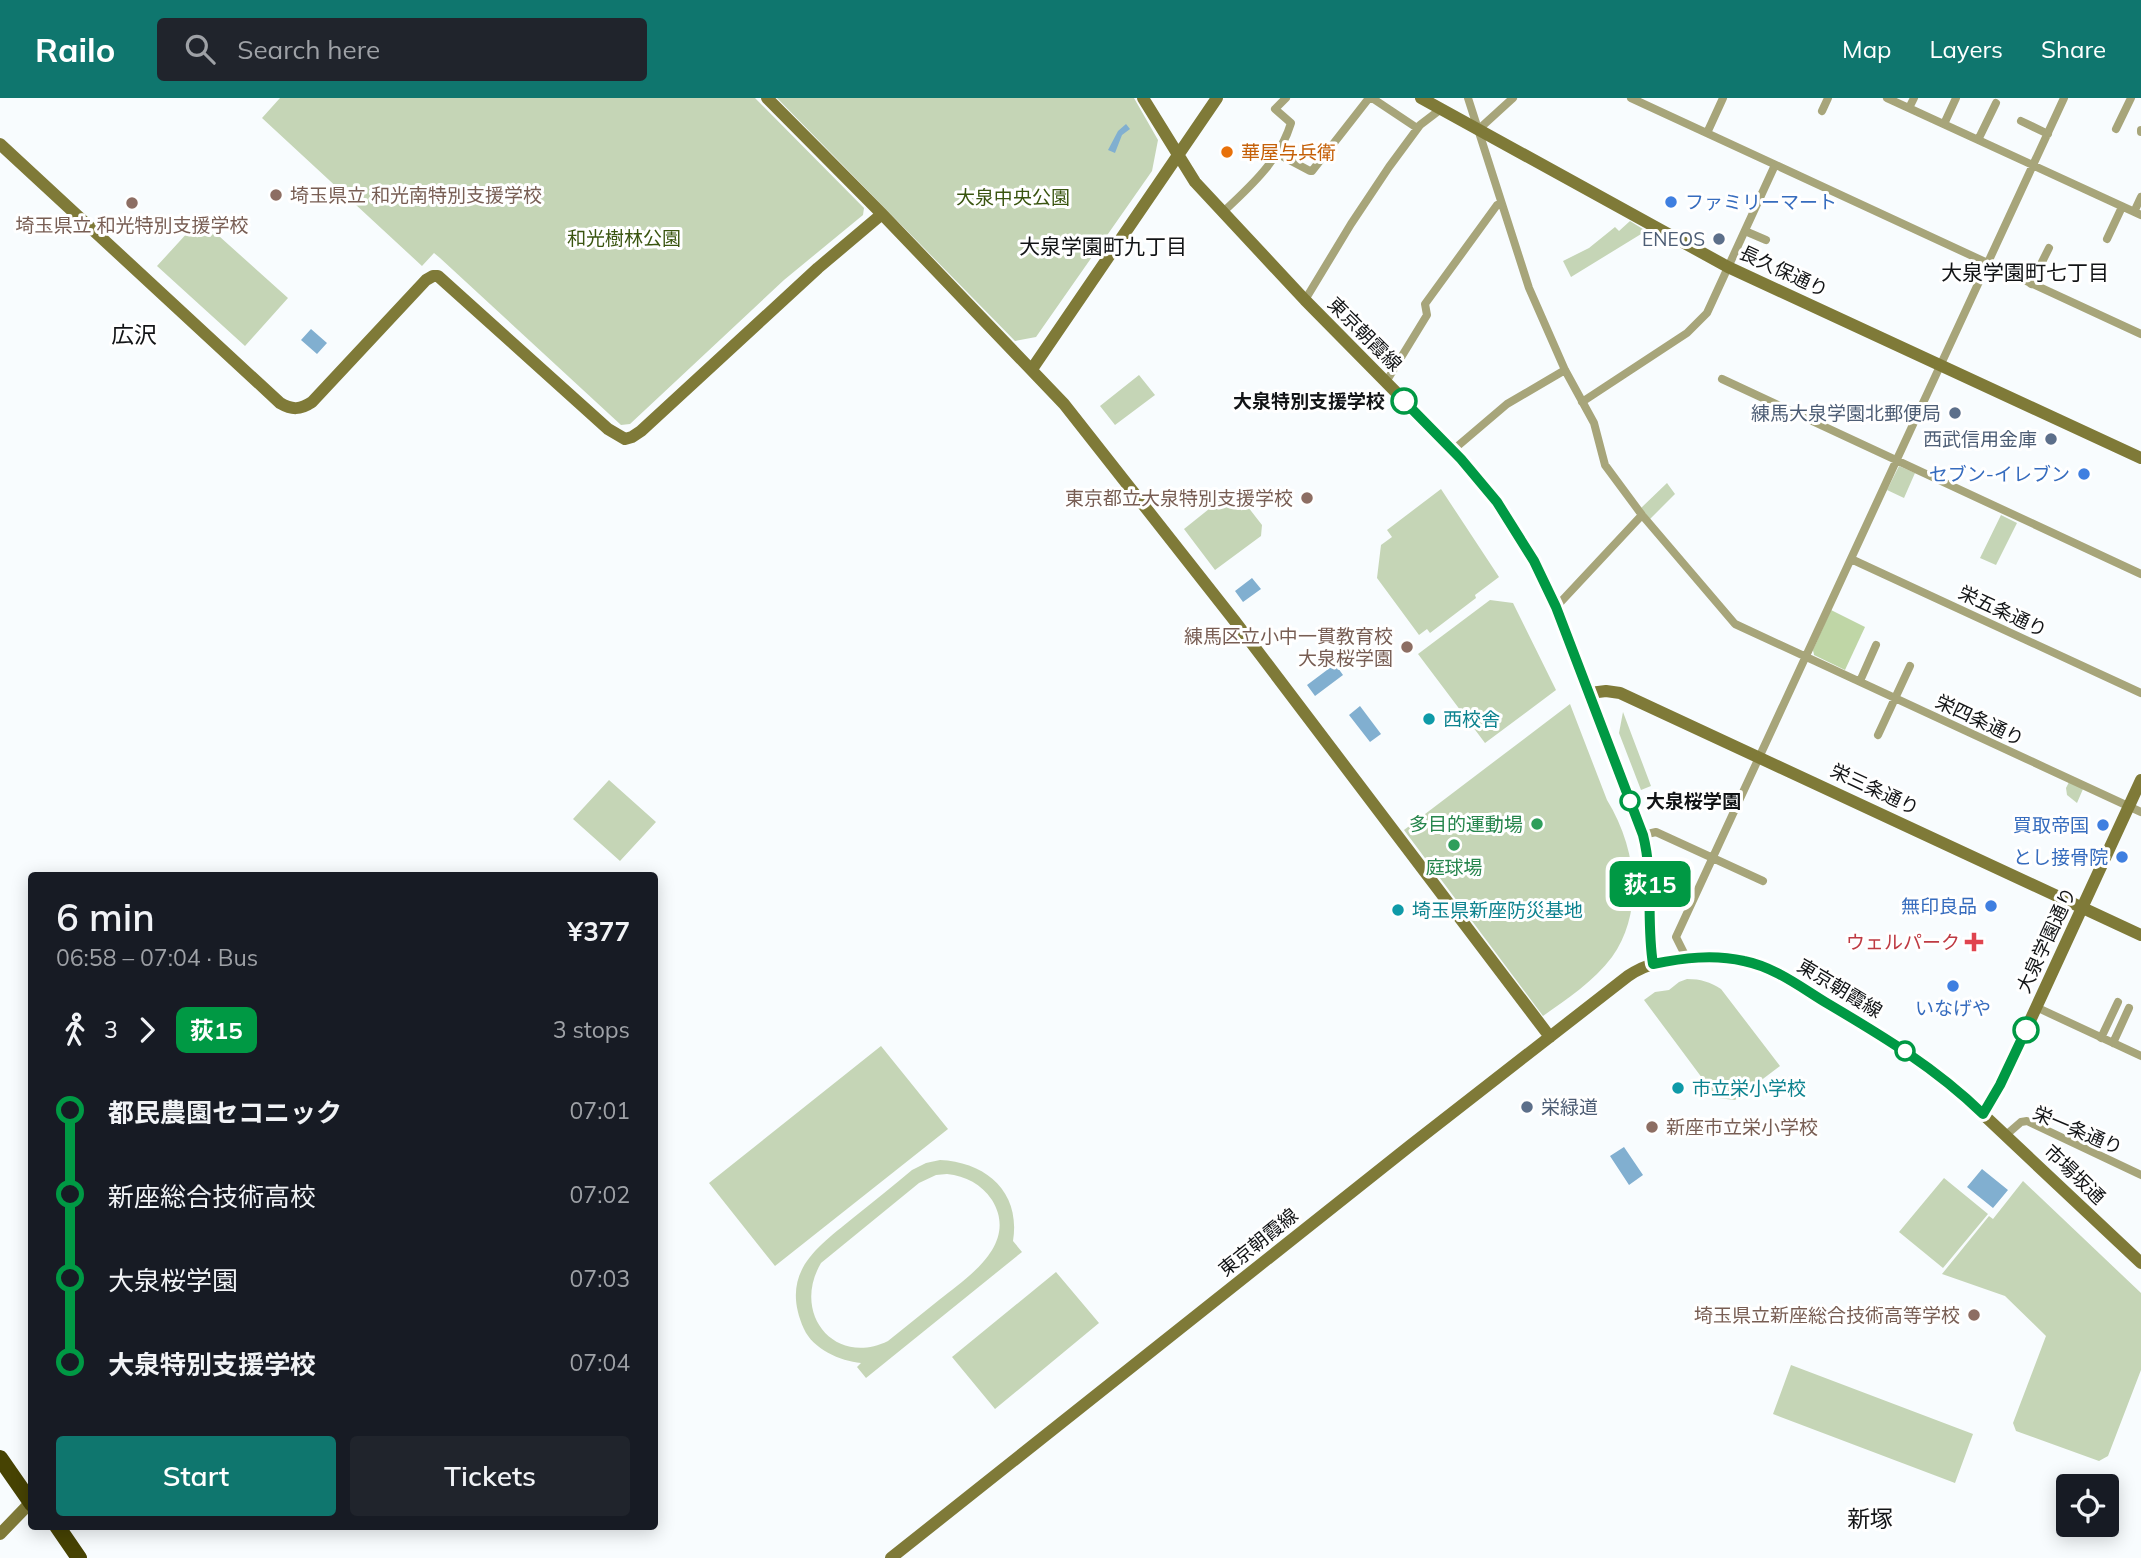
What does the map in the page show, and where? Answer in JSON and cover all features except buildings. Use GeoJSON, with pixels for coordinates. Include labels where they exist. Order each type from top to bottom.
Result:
{"type":"FeatureCollection","features":[{"type":"Feature","properties":{"kind":"highway"},"geometry":{"type":"LineString","coordinates":[[0,1443],[28,1494]]}},
{"type":"Feature","properties":{"kind":"highway"},"geometry":{"type":"LineString","coordinates":[[0,1458],[28,1495]]}},
{"type":"Feature","properties":{"kind":"highway"},"geometry":{"type":"LineString","coordinates":[[50,1530],[68,1558]]}},
{"type":"Feature","properties":{"kind":"highway"},"geometry":{"type":"LineString","coordinates":[[60,1530],[79,1558]]}},
{"type":"Feature","properties":{"kind":"street"},"geometry":{"type":"LineString","coordinates":[[767,98],[1064,404],[1225,609],[1550,1037]]}},
{"type":"Feature","properties":{"kind":"street","name":"東京朝霞線"},"geometry":{"type":"LineString","coordinates":[[1143,98],[1195,182],[1305,300],[1453,450],[1497,502],[1534,561],[1556,607],[1643,835],[1651,886],[1649,940],[1653,964]]}},
{"type":"Feature","properties":{"kind":"street"},"geometry":{"type":"LineString","coordinates":[[1032,369],[1217,98]]}},
{"type":"Feature","properties":{"kind":"street"},"geometry":{"type":"LineString","coordinates":[[1222,213],[1250,187],[1278,153],[1292,125],[1275,109],[1286,98]]}},
{"type":"Feature","properties":{"kind":"street"},"geometry":{"type":"LineString","coordinates":[[1278,153],[1312,171],[1370,98],[1417,128]]}},
{"type":"Feature","properties":{"kind":"street","name":"長久保通り"},"geometry":{"type":"LineString","coordinates":[[1421,98],[1728,267],[2141,458]]}},
{"type":"Feature","properties":{"kind":"street","name":"栄四条通り"},"geometry":{"type":"LineString","coordinates":[[1468,98],[1530,288],[1565,370],[1594,423],[1605,464],[1642,515],[1735,624],[2135,809]]}},
{"type":"Feature","properties":{"kind":"street"},"geometry":{"type":"LineString","coordinates":[[1479,129],[1513,98]]}},
{"type":"Feature","properties":{"kind":"street"},"geometry":{"type":"LineString","coordinates":[[1631,98],[2141,334]]}},
{"type":"Feature","properties":{"kind":"street"},"geometry":{"type":"LineString","coordinates":[[1707,133],[1723,98]]}},
{"type":"Feature","properties":{"kind":"street"},"geometry":{"type":"LineString","coordinates":[[1822,111],[1828,98]]}},
{"type":"Feature","properties":{"kind":"street"},"geometry":{"type":"LineString","coordinates":[[1887,98],[2138,214],[2141,197]]}},
{"type":"Feature","properties":{"kind":"street"},"geometry":{"type":"LineString","coordinates":[[1909,108],[1914,98]]}},
{"type":"Feature","properties":{"kind":"street"},"geometry":{"type":"LineString","coordinates":[[1944,124],[1956,98]]}},
{"type":"Feature","properties":{"kind":"street"},"geometry":{"type":"LineString","coordinates":[[1687,959],[1676,937],[2064,98]]}},
{"type":"Feature","properties":{"kind":"street"},"geometry":{"type":"LineString","coordinates":[[2116,129],[2131,98]]}},
{"type":"Feature","properties":{"kind":"street"},"geometry":{"type":"LineString","coordinates":[[1978,140],[1996,103]]}},
{"type":"Feature","properties":{"kind":"street"},"geometry":{"type":"LineString","coordinates":[[1305,300],[1351,224],[1417,128],[1441,109]]}},
{"type":"Feature","properties":{"kind":"street"},"geometry":{"type":"LineString","coordinates":[[2021,121],[2048,134]]}},
{"type":"Feature","properties":{"kind":"street"},"geometry":{"type":"LineString","coordinates":[[0,144],[279,403],[289,408],[303,408],[313,402],[426,280],[438,276],[608,429],[625,439],[641,430],[818,268],[882,214]]}},
{"type":"Feature","properties":{"kind":"street"},"geometry":{"type":"LineString","coordinates":[[1582,402],[1687,333],[1707,313],[1775,165]]}},
{"type":"Feature","properties":{"kind":"street"},"geometry":{"type":"LineString","coordinates":[[1386,382],[1427,315],[1425,304],[1501,203]]}},
{"type":"Feature","properties":{"kind":"street"},"geometry":{"type":"LineString","coordinates":[[2108,239],[2122,207]]}},
{"type":"Feature","properties":{"kind":"street"},"geometry":{"type":"LineString","coordinates":[[1745,231],[1766,240]]}},
{"type":"Feature","properties":{"kind":"street"},"geometry":{"type":"LineString","coordinates":[[2031,284],[2049,247]]}},
{"type":"Feature","properties":{"kind":"street"},"geometry":{"type":"LineString","coordinates":[[1453,450],[1507,404],[1565,370]]}},
{"type":"Feature","properties":{"kind":"street"},"geometry":{"type":"LineString","coordinates":[[1722,379],[2141,573]]}},
{"type":"Feature","properties":{"kind":"street"},"geometry":{"type":"LineString","coordinates":[[1556,607],[1642,515]]}},
{"type":"Feature","properties":{"kind":"street","name":"栄五条通り"},"geometry":{"type":"LineString","coordinates":[[1851,559],[2141,693]]}},
{"type":"Feature","properties":{"kind":"street"},"geometry":{"type":"LineString","coordinates":[[1860,681],[1877,645]]}},
{"type":"Feature","properties":{"kind":"street"},"geometry":{"type":"LineString","coordinates":[[1878,735],[1910,666]]}},
{"type":"Feature","properties":{"kind":"street","name":"栄三条通り"},"geometry":{"type":"LineString","coordinates":[[1590,693],[1617,692],[2141,935]]}},
{"type":"Feature","properties":{"kind":"street","name":"大泉学園通り"},"geometry":{"type":"LineString","coordinates":[[1983,1114],[2000,1085],[2083,907],[2135,809],[2141,780]]}},
{"type":"Feature","properties":{"kind":"street"},"geometry":{"type":"LineString","coordinates":[[1643,835],[1656,832],[1763,881]]}},
{"type":"Feature","properties":{"kind":"street","name":"東京朝霞線"},"geometry":{"type":"LineString","coordinates":[[891,1558],[1636,970],[1653,964],[1723,957],[1770,969],[1901,1048],[1954,1087],[1983,1114]]}},
{"type":"Feature","properties":{"kind":"street"},"geometry":{"type":"LineString","coordinates":[[2101,1038],[2118,1002]]}},
{"type":"Feature","properties":{"kind":"street"},"geometry":{"type":"LineString","coordinates":[[2036,1007],[2140,1053]]}},
{"type":"Feature","properties":{"kind":"street"},"geometry":{"type":"LineString","coordinates":[[2113,1043],[2129,1008]]}},
{"type":"Feature","properties":{"kind":"street","name":"市場坂通"},"geometry":{"type":"LineString","coordinates":[[1983,1114],[2141,1264]]}},
{"type":"Feature","properties":{"kind":"street","name":"栄一条通り"},"geometry":{"type":"LineString","coordinates":[[2006,1135],[2021,1122],[2027,1121],[2141,1175]]}},
{"type":"Feature","properties":{"kind":"street"},"geometry":{"type":"LineString","coordinates":[[0,1534],[28,1502]]}},
{"type":"Feature","properties":{"kind":"green space","name":"和光樹林公園"},"geometry":{"type":"Polygon","coordinates":[[[280,98],[755,98],[864,208],[863,215],[784,280],[630,424],[621,425],[440,258],[434,253],[422,266],[262,118],[280,98]]]}},
{"type":"Feature","properties":{"kind":"green space","name":"大泉中央公園"},"geometry":{"type":"Polygon","coordinates":[[[777,98],[1134,98],[1158,140],[1152,171],[1036,337],[1015,341],[777,98]]]}},
{"type":"Feature","properties":{"kind":"green space"},"geometry":{"type":"Polygon","coordinates":[[[200,219],[288,298],[245,346],[157,266],[200,219]]]}},
{"type":"Feature","properties":{"kind":"green space"},"geometry":{"type":"Polygon","coordinates":[[[1630,221],[1646,231],[1571,277],[1563,261],[1589,248],[1615,227],[1619,231],[1630,221]]]}},
{"type":"Feature","properties":{"kind":"green space"},"geometry":{"type":"Polygon","coordinates":[[[1139,375],[1155,395],[1115,425],[1100,406],[1139,375]]]}},
{"type":"Feature","properties":{"kind":"green space"},"geometry":{"type":"Polygon","coordinates":[[[1899,466],[1915,473],[1904,498],[1887,490],[1899,466]]]}},
{"type":"Feature","properties":{"kind":"green space"},"geometry":{"type":"Polygon","coordinates":[[[1667,483],[1675,494],[1650,519],[1641,508],[1667,483]]]}},
{"type":"Feature","properties":{"kind":"green space"},"geometry":{"type":"Polygon","coordinates":[[[1234,489],[1262,525],[1261,536],[1215,570],[1184,529],[1234,489]]]}},
{"type":"Feature","properties":{"kind":"green space"},"geometry":{"type":"Polygon","coordinates":[[[1441,489],[1499,577],[1430,633],[1427,629],[1419,635],[1377,578],[1381,545],[1392,537],[1387,530],[1441,489]]]}},
{"type":"Feature","properties":{"kind":"green space"},"geometry":{"type":"Polygon","coordinates":[[[2001,515],[2017,523],[1996,565],[1980,558],[2001,515]]]}},
{"type":"Feature","properties":{"kind":"green space"},"geometry":{"type":"Polygon","coordinates":[[[1490,600],[1513,603],[1556,690],[1485,743],[1418,654],[1490,600]]]}},
{"type":"Feature","properties":{"kind":"green space"},"geometry":{"type":"Polygon","coordinates":[[[1831,610],[1865,627],[1845,670],[1814,655],[1813,650],[1831,610]]]}},
{"type":"Feature","properties":{"kind":"green space"},"geometry":{"type":"Polygon","coordinates":[[[1570,704],[1607,800],[1625,838],[1633,878],[1633,899],[1622,939],[1612,957],[1589,982],[1543,1016],[1404,830],[1570,704]]]}},
{"type":"Feature","properties":{"kind":"green space"},"geometry":{"type":"Polygon","coordinates":[[[1623,712],[1651,786],[1641,790],[1619,733],[1623,712]]]}},
{"type":"Feature","properties":{"kind":"green space"},"geometry":{"type":"Polygon","coordinates":[[[609,780],[656,822],[620,861],[573,819],[609,780]]]}},
{"type":"Feature","properties":{"kind":"green space"},"geometry":{"type":"Polygon","coordinates":[[[2069,782],[2083,789],[2077,803],[2067,795],[2069,782]]]}},
{"type":"Feature","properties":{"kind":"green space"},"geometry":{"type":"Polygon","coordinates":[[[1687,979],[1705,981],[1721,989],[1780,1066],[1735,1100],[1717,1098],[1644,1000],[1655,992],[1669,990],[1687,979]]]}},
{"type":"Feature","properties":{"kind":"green space"},"geometry":{"type":"Polygon","coordinates":[[[881,1046],[948,1129],[775,1266],[709,1183],[881,1046]]]}},
{"type":"Feature","properties":{"kind":"green space"},"geometry":{"type":"Polygon","coordinates":[[[940,1160],[957,1162],[972,1167],[997,1183],[1006,1194],[1011,1208],[1013,1241],[1022,1252],[866,1378],[857,1367],[861,1363],[828,1353],[808,1336],[797,1309],[799,1277],[805,1264],[826,1240],[912,1170],[940,1160]],[[936,1175],[919,1183],[821,1263],[813,1282],[811,1300],[815,1317],[823,1331],[836,1341],[851,1347],[869,1347],[888,1341],[963,1281],[987,1258],[999,1231],[999,1216],[992,1200],[983,1189],[954,1175],[936,1175]]]}},
{"type":"Feature","properties":{"kind":"green space"},"geometry":{"type":"Polygon","coordinates":[[[1944,1178],[1988,1214],[1943,1268],[1899,1232],[1944,1178]]]}},
{"type":"Feature","properties":{"kind":"green space"},"geometry":{"type":"Polygon","coordinates":[[[2023,1181],[2141,1293],[2141,1370],[2108,1456],[2099,1461],[2016,1431],[2013,1423],[2046,1336],[2005,1296],[1942,1274],[1989,1216],[1993,1219],[2023,1181]]]}},
{"type":"Feature","properties":{"kind":"green space"},"geometry":{"type":"Polygon","coordinates":[[[1056,1272],[1099,1323],[995,1409],[952,1357],[1056,1272]]]}},
{"type":"Feature","properties":{"kind":"green space"},"geometry":{"type":"Polygon","coordinates":[[[1791,1365],[1973,1434],[1955,1483],[1773,1414],[1791,1365]]]}},
{"type":"Feature","properties":{"kind":"water"},"geometry":{"type":"Polygon","coordinates":[[[1126,124],[1130,129],[1122,135],[1115,153],[1108,150],[1118,131],[1126,124]]]}},
{"type":"Feature","properties":{"kind":"water"},"geometry":{"type":"Polygon","coordinates":[[[311,329],[327,343],[317,354],[301,340],[311,329]]]}},
{"type":"Feature","properties":{"kind":"water"},"geometry":{"type":"Polygon","coordinates":[[[1252,578],[1261,589],[1243,602],[1235,591],[1252,578]]]}},
{"type":"Feature","properties":{"kind":"water"},"geometry":{"type":"Polygon","coordinates":[[[1335,664],[1343,675],[1315,696],[1307,685],[1335,664]]]}},
{"type":"Feature","properties":{"kind":"water"},"geometry":{"type":"Polygon","coordinates":[[[1360,706],[1381,734],[1370,742],[1349,715],[1360,706]]]}},
{"type":"Feature","properties":{"kind":"water"},"geometry":{"type":"Polygon","coordinates":[[[1624,1147],[1643,1175],[1629,1185],[1610,1156],[1624,1147]]]}},
{"type":"Feature","properties":{"kind":"water"},"geometry":{"type":"Polygon","coordinates":[[[1982,1169],[2008,1190],[1993,1208],[1967,1187],[1982,1169]]]}},
{"type":"Feature","properties":{"kind":"bus line","name":"荻15"},"geometry":{"type":"LineString","coordinates":[[1404,401],[1461,459],[1497,502],[1547,586],[1643,835],[1651,886],[1649,940],[1653,964],[1723,957],[1770,969],[1901,1048],[1954,1087],[1983,1114],[2026,1030]]}},
{"type":"Feature","properties":{"kind":"place","name":"華屋与兵衛"},"geometry":{"type":"Point","coordinates":[1227,152]}},
{"type":"Feature","properties":{"kind":"place","name":"埼玉県立 和光南特別支援学校"},"geometry":{"type":"Point","coordinates":[276,195]}},
{"type":"Feature","properties":{"kind":"place","name":"ファミリーマート"},"geometry":{"type":"Point","coordinates":[1671,202]}},
{"type":"Feature","properties":{"kind":"place","name":"埼玉県立 和光特別支援学校"},"geometry":{"type":"Point","coordinates":[132,203]}},
{"type":"Feature","properties":{"kind":"place","name":"ENEOS"},"geometry":{"type":"Point","coordinates":[1719,239]}},
{"type":"Feature","properties":{"kind":"place","name":"大泉特別支援学校"},"geometry":{"type":"Point","coordinates":[1404,401]}},
{"type":"Feature","properties":{"kind":"place","name":"練馬大泉学園北郵便局"},"geometry":{"type":"Point","coordinates":[1955,413]}},
{"type":"Feature","properties":{"kind":"place","name":"西武信用金庫"},"geometry":{"type":"Point","coordinates":[2051,439]}},
{"type":"Feature","properties":{"kind":"place","name":"セブン-イレブン"},"geometry":{"type":"Point","coordinates":[2084,474]}},
{"type":"Feature","properties":{"kind":"place","name":"東京都立大泉特別支援学校"},"geometry":{"type":"Point","coordinates":[1307,498]}},
{"type":"Feature","properties":{"kind":"place","name":"練馬区立小中一貫教育校 大泉桜学園"},"geometry":{"type":"Point","coordinates":[1407,647]}},
{"type":"Feature","properties":{"kind":"place","name":"西校舎"},"geometry":{"type":"Point","coordinates":[1429,719]}},
{"type":"Feature","properties":{"kind":"place","name":"大泉桜学園"},"geometry":{"type":"Point","coordinates":[1630,801]}},
{"type":"Feature","properties":{"kind":"place","name":"多目的運動場"},"geometry":{"type":"Point","coordinates":[1537,824]}},
{"type":"Feature","properties":{"kind":"place","name":"買取帝国"},"geometry":{"type":"Point","coordinates":[2103,825]}},
{"type":"Feature","properties":{"kind":"place","name":"庭球場"},"geometry":{"type":"Point","coordinates":[1454,845]}},
{"type":"Feature","properties":{"kind":"place","name":"とし接骨院"},"geometry":{"type":"Point","coordinates":[2122,857]}},
{"type":"Feature","properties":{"kind":"place","name":"無印良品"},"geometry":{"type":"Point","coordinates":[1991,906]}},
{"type":"Feature","properties":{"kind":"place","name":"埼玉県新座防災基地"},"geometry":{"type":"Point","coordinates":[1398,910]}},
{"type":"Feature","properties":{"kind":"place","name":"ウェルパーク"},"geometry":{"type":"Point","coordinates":[1974,942]}},
{"type":"Feature","properties":{"kind":"place","name":"いなげや"},"geometry":{"type":"Point","coordinates":[1953,986]}},
{"type":"Feature","properties":{"kind":"place","name":"市立栄小学校"},"geometry":{"type":"Point","coordinates":[1678,1088]}},
{"type":"Feature","properties":{"kind":"place","name":"栄緑道"},"geometry":{"type":"Point","coordinates":[1527,1107]}},
{"type":"Feature","properties":{"kind":"place","name":"新座市立栄小学校"},"geometry":{"type":"Point","coordinates":[1652,1127]}},
{"type":"Feature","properties":{"kind":"place","name":"埼玉県立新座総合技術高等学校"},"geometry":{"type":"Point","coordinates":[1974,1315]}},
{"type":"Feature","properties":{"kind":"district","name":"大泉学園町九丁目"},"geometry":{"type":"Point","coordinates":[1103,247]}},
{"type":"Feature","properties":{"kind":"district","name":"大泉学園町七丁目"},"geometry":{"type":"Point","coordinates":[2025,273]}},
{"type":"Feature","properties":{"kind":"district","name":"広沢"},"geometry":{"type":"Point","coordinates":[134,335]}},
{"type":"Feature","properties":{"kind":"district","name":"新塚"},"geometry":{"type":"Point","coordinates":[1870,1519]}}]}
